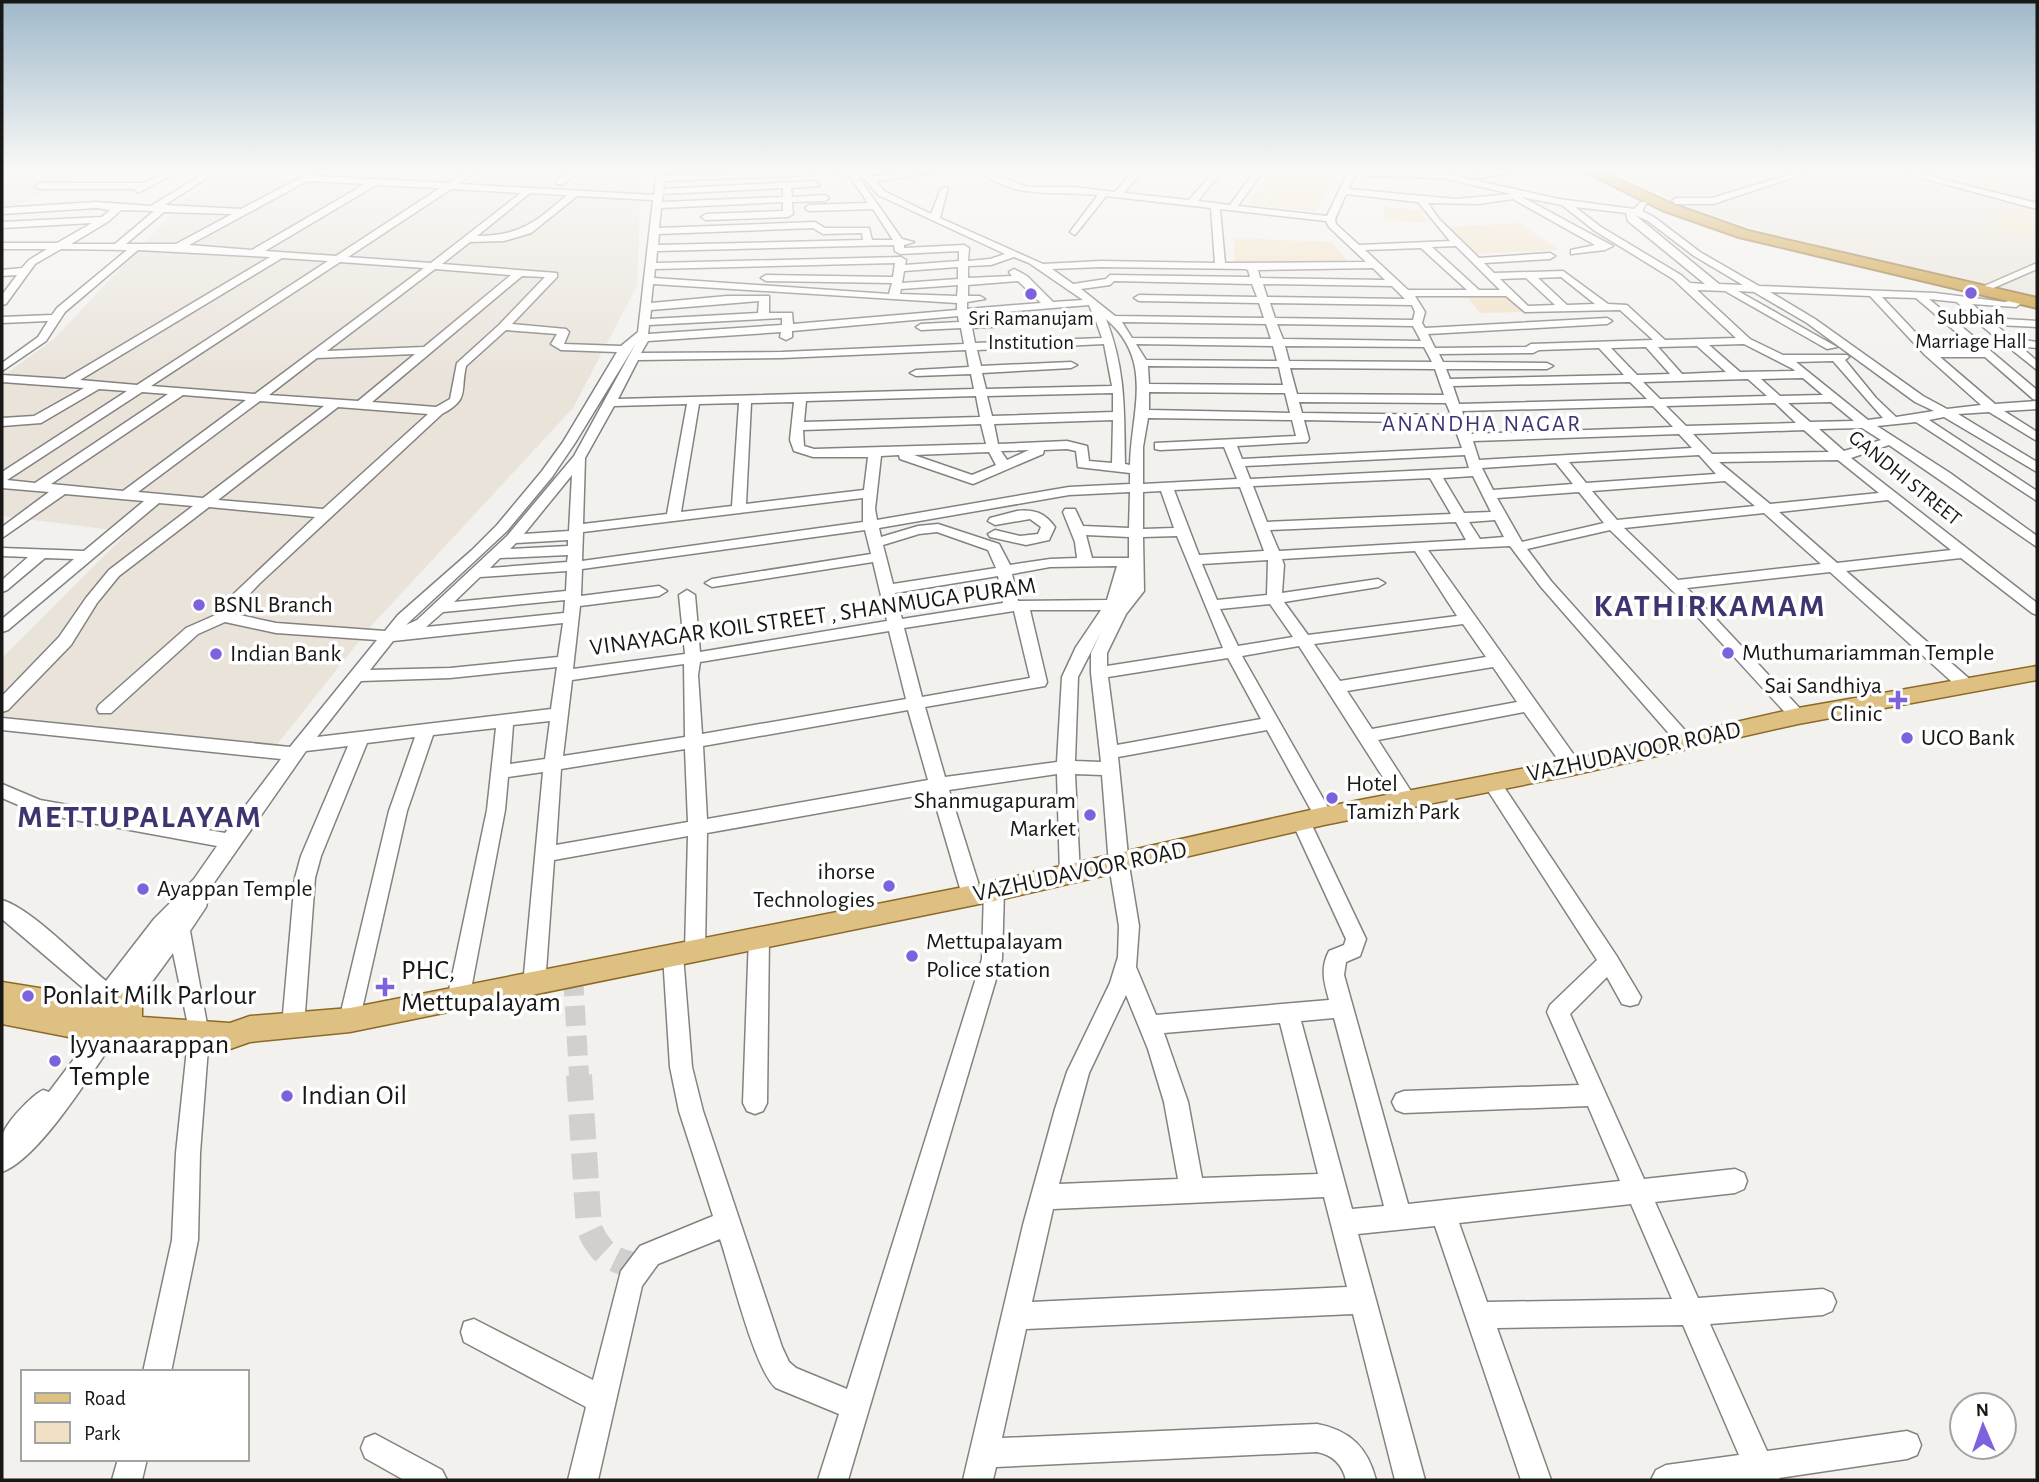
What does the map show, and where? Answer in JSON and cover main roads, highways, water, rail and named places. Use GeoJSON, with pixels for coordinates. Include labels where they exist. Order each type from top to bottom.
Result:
{"type":"FeatureCollection","features":[{"type":"Feature","properties":{"kind":"highway"},"geometry":{"type":"LineString","coordinates":[[1776,241],[1987,287],[2037,301]]}},
{"type":"Feature","properties":{"kind":"highway"},"geometry":{"type":"LineString","coordinates":[[1787,241],[2037,301]]}},
{"type":"Feature","properties":{"kind":"main road","name":"VAZHUDAVOOR ROAD"},"geometry":{"type":"LineString","coordinates":[[2,1012],[107,1018],[230,1036],[250,1029],[350,1020],[1119,865],[1313,819],[1573,767],[1798,716],[2037,673]]}},
{"type":"Feature","properties":{"kind":"main road"},"geometry":{"type":"LineString","coordinates":[[2,994],[64,1004],[107,1018]]}},
{"type":"Feature","properties":{"kind":"tunnel"},"geometry":{"type":"LineString","coordinates":[[573,976],[579,1076]]}},
{"type":"Feature","properties":{"kind":"tunnel"},"geometry":{"type":"LineString","coordinates":[[579,1075],[589,1228],[602,1250],[620,1261],[638,1266]]}},
{"type":"Feature","properties":{"kind":"place","name":"Subbiah Marriage Hall"},"geometry":{"type":"Point","coordinates":[1971,293]}},
{"type":"Feature","properties":{"kind":"place","name":"Sri Ramanujam Institution"},"geometry":{"type":"Point","coordinates":[1031,294]}},
{"type":"Feature","properties":{"kind":"place","name":"BSNL Branch"},"geometry":{"type":"Point","coordinates":[199,605]}},
{"type":"Feature","properties":{"kind":"place","name":"Muthumariamman Temple"},"geometry":{"type":"Point","coordinates":[1728,653]}},
{"type":"Feature","properties":{"kind":"place","name":"Indian Bank"},"geometry":{"type":"Point","coordinates":[216,654]}},
{"type":"Feature","properties":{"kind":"place","name":"Sai Sandhiya Clinic"},"geometry":{"type":"Point","coordinates":[1898,700]}},
{"type":"Feature","properties":{"kind":"place","name":"UCO Bank"},"geometry":{"type":"Point","coordinates":[1907,738]}},
{"type":"Feature","properties":{"kind":"place","name":"Hotel Tamizh Park"},"geometry":{"type":"Point","coordinates":[1332,798]}},
{"type":"Feature","properties":{"kind":"place","name":"Shanmugapuram Market"},"geometry":{"type":"Point","coordinates":[1090,815]}},
{"type":"Feature","properties":{"kind":"place","name":"ihorse Technologies"},"geometry":{"type":"Point","coordinates":[889,886]}},
{"type":"Feature","properties":{"kind":"place","name":"Ayappan Temple"},"geometry":{"type":"Point","coordinates":[143,889]}},
{"type":"Feature","properties":{"kind":"place","name":"Mettupalayam Police station"},"geometry":{"type":"Point","coordinates":[912,956]}},
{"type":"Feature","properties":{"kind":"place","name":"PHC, Mettupalayam"},"geometry":{"type":"Point","coordinates":[385,987]}},
{"type":"Feature","properties":{"kind":"place","name":"Ponlait Milk Parlour"},"geometry":{"type":"Point","coordinates":[28,996]}},
{"type":"Feature","properties":{"kind":"place","name":"Iyyanaarappan Temple"},"geometry":{"type":"Point","coordinates":[55,1061]}},
{"type":"Feature","properties":{"kind":"place","name":"Indian Oil"},"geometry":{"type":"Point","coordinates":[287,1096]}},
{"type":"Feature","properties":{"kind":"district","name":"ANANDHA NAGAR"},"geometry":{"type":"Point","coordinates":[1482,424]}},
{"type":"Feature","properties":{"kind":"district","name":"KATHIRKAMAM"},"geometry":{"type":"Point","coordinates":[1710,606]}},
{"type":"Feature","properties":{"kind":"district","name":"METTUPALAYAM"},"geometry":{"type":"Point","coordinates":[140,817]}}]}
